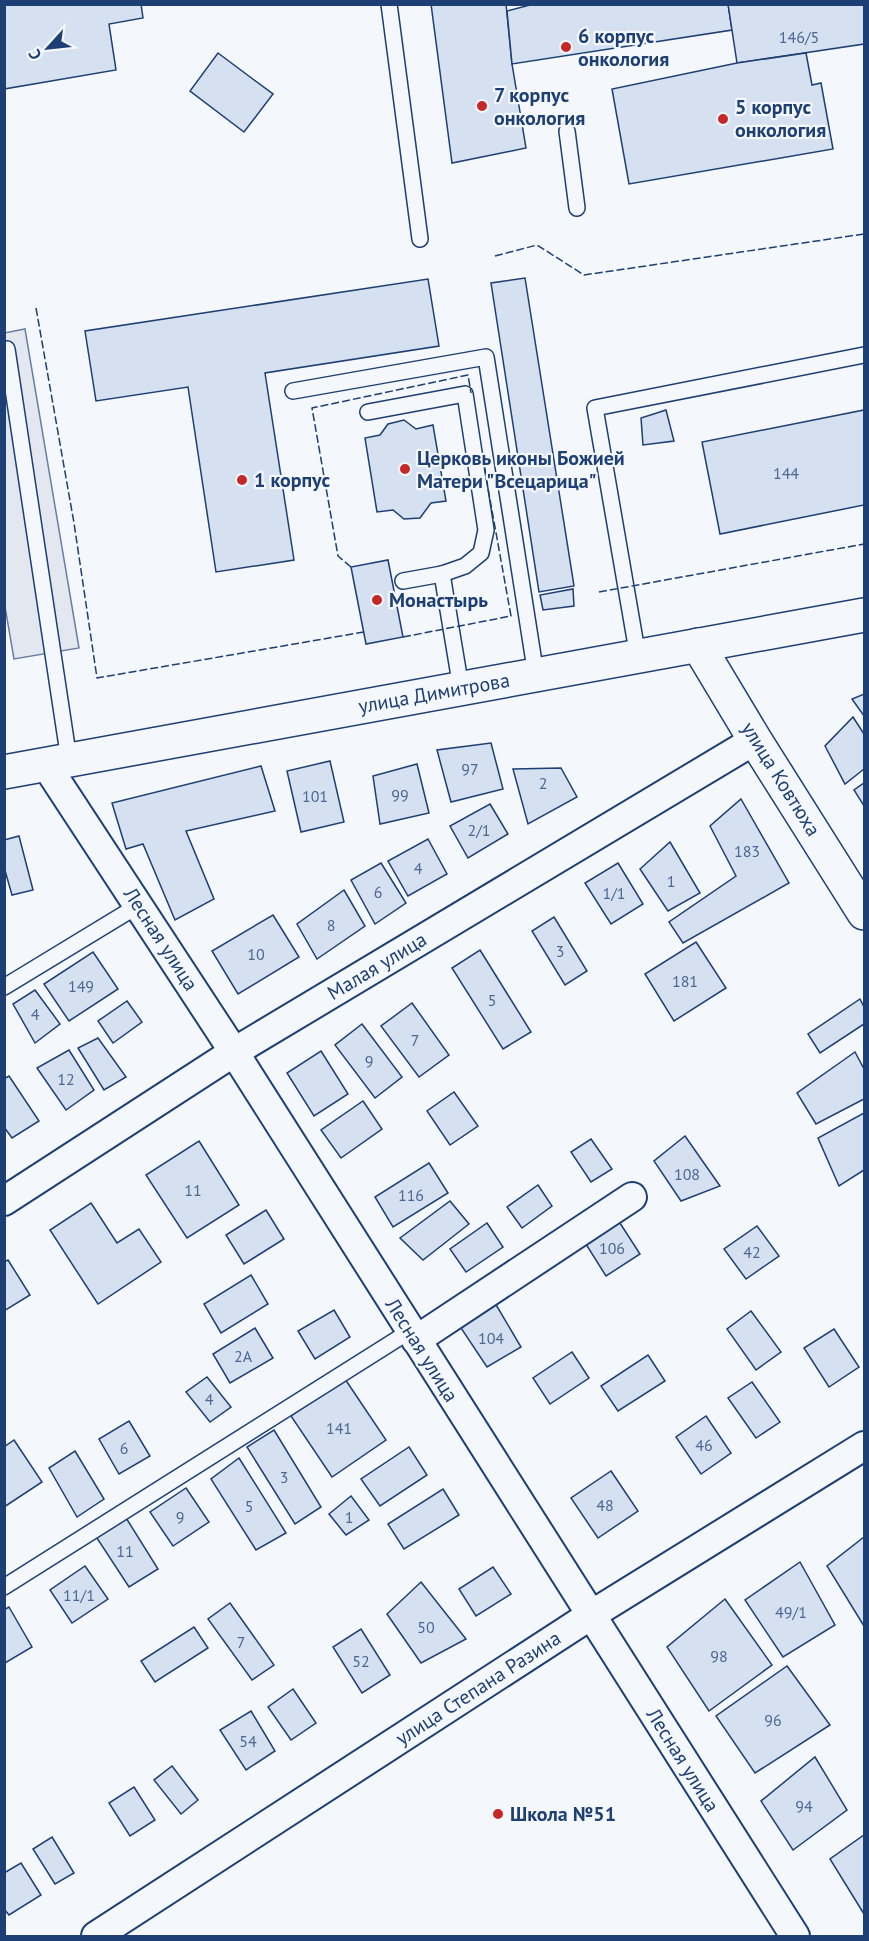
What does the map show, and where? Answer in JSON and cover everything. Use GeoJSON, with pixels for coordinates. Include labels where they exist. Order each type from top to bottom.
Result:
{"type":"FeatureCollection","features":[{"type":"Feature","properties":{"kind":"street","name":"улица Димитрова"},"geometry":{"type":"LineString","coordinates":[[4,772],[864,615]]}},
{"type":"Feature","properties":{"kind":"street","name":"улица Ковтюха"},"geometry":{"type":"LineString","coordinates":[[698,645],[864,913]]}},
{"type":"Feature","properties":{"kind":"street","name":"Малая улица"},"geometry":{"type":"LineString","coordinates":[[4,1201],[234,1052],[755,740]]}},
{"type":"Feature","properties":{"kind":"street","name":"Лесная улица"},"geometry":{"type":"LineString","coordinates":[[57,763],[139,905],[795,1936]]}},
{"type":"Feature","properties":{"kind":"street"},"geometry":{"type":"LineString","coordinates":[[413,1336],[632,1197]]}},
{"type":"Feature","properties":{"kind":"street","name":"улица Степана Разина"},"geometry":{"type":"LineString","coordinates":[[96,1936],[591,1615],[864,1446]]}},
{"type":"Feature","properties":{"kind":"lane"},"geometry":{"type":"LineString","coordinates":[[389,4],[420,239]]}},
{"type":"Feature","properties":{"kind":"lane"},"geometry":{"type":"LineString","coordinates":[[567,131],[577,208]]}},
{"type":"Feature","properties":{"kind":"lane"},"geometry":{"type":"LineString","coordinates":[[7,349],[57,763]]}},
{"type":"Feature","properties":{"kind":"lane"},"geometry":{"type":"LineString","coordinates":[[638,657],[595,408],[864,355]]}},
{"type":"Feature","properties":{"kind":"lane"},"geometry":{"type":"LineString","coordinates":[[293,391],[486,357],[536,675]]}},
{"type":"Feature","properties":{"kind":"lane"},"geometry":{"type":"LineString","coordinates":[[368,412],[465,394],[486,530],[481,553],[465,566],[442,574],[403,582]]}},
{"type":"Feature","properties":{"kind":"lane"},"geometry":{"type":"LineString","coordinates":[[442,574],[461,688]]}},
{"type":"Feature","properties":{"kind":"lane"},"geometry":{"type":"LineString","coordinates":[[4,987],[139,905]]}},
{"type":"Feature","properties":{"kind":"lane"},"geometry":{"type":"LineString","coordinates":[[4,1587],[413,1336]]}},
{"type":"Feature","properties":{"kind":"shaded area"},"geometry":{"type":"Polygon","coordinates":[[[25,329],[79,648],[14,659],[4,601],[4,333],[25,329]]]}},
{"type":"Feature","properties":{"kind":"building"},"geometry":{"type":"Polygon","coordinates":[[[4,4],[141,4],[143,18],[109,24],[116,70],[4,89],[4,4]]]}},
{"type":"Feature","properties":{"kind":"building","name":"7 корпус онкология"},"geometry":{"type":"Polygon","coordinates":[[[431,4],[506,4],[512,64],[526,148],[452,163],[431,4]]]}},
{"type":"Feature","properties":{"kind":"building","name":"6 корпус онкология"},"geometry":{"type":"Polygon","coordinates":[[[534,4],[728,4],[732,30],[512,64],[507,11],[534,4]]]}},
{"type":"Feature","properties":{"kind":"building","name":"5 корпус онкология"},"geometry":{"type":"Polygon","coordinates":[[[728,4],[864,4],[864,44],[737,63],[728,4]]]}},
{"type":"Feature","properties":{"kind":"building"},"geometry":{"type":"Polygon","coordinates":[[[218,53],[273,94],[244,132],[190,91],[218,53]]]}},
{"type":"Feature","properties":{"kind":"building","name":"5 корпус онкология"},"geometry":{"type":"Polygon","coordinates":[[[806,53],[812,85],[821,83],[833,149],[629,184],[612,89],[737,63],[806,53]]]}},
{"type":"Feature","properties":{"kind":"building"},"geometry":{"type":"Polygon","coordinates":[[[525,278],[574,586],[539,592],[491,283],[525,278]]]}},
{"type":"Feature","properties":{"kind":"building","name":"1 корпус"},"geometry":{"type":"Polygon","coordinates":[[[428,279],[439,346],[265,373],[294,560],[216,572],[188,387],[96,401],[85,331],[428,279]]]}},
{"type":"Feature","properties":{"kind":"building"},"geometry":{"type":"Polygon","coordinates":[[[666,410],[674,441],[643,445],[641,418],[666,410]]]}},
{"type":"Feature","properties":{"kind":"building"},"geometry":{"type":"Polygon","coordinates":[[[864,410],[864,505],[720,534],[702,442],[864,410]]]}},
{"type":"Feature","properties":{"kind":"building","name":"Церковь иконы Божией Матери \"Всецарица\""},"geometry":{"type":"Polygon","coordinates":[[[404,420],[416,429],[433,425],[446,501],[431,503],[420,518],[404,519],[393,510],[377,512],[365,438],[380,435],[388,424],[404,420]]]}},
{"type":"Feature","properties":{"kind":"building","name":"Монастырь"},"geometry":{"type":"Polygon","coordinates":[[[388,560],[403,637],[366,644],[351,567],[388,560]]]}},
{"type":"Feature","properties":{"kind":"building"},"geometry":{"type":"Polygon","coordinates":[[[573,589],[574,606],[543,610],[540,595],[573,589]]]}},
{"type":"Feature","properties":{"kind":"building"},"geometry":{"type":"Polygon","coordinates":[[[864,694],[864,716],[852,699],[864,694]]]}},
{"type":"Feature","properties":{"kind":"building"},"geometry":{"type":"Polygon","coordinates":[[[853,717],[864,734],[864,769],[845,784],[825,746],[853,717]]]}},
{"type":"Feature","properties":{"kind":"building"},"geometry":{"type":"Polygon","coordinates":[[[491,743],[503,789],[451,802],[437,750],[491,743]]]}},
{"type":"Feature","properties":{"kind":"building"},"geometry":{"type":"Polygon","coordinates":[[[330,761],[344,822],[301,832],[287,771],[330,761]]]}},
{"type":"Feature","properties":{"kind":"building"},"geometry":{"type":"Polygon","coordinates":[[[417,764],[429,813],[380,824],[373,776],[417,764]]]}},
{"type":"Feature","properties":{"kind":"building"},"geometry":{"type":"Polygon","coordinates":[[[261,766],[275,811],[186,831],[214,899],[175,920],[143,844],[126,849],[112,803],[261,766]]]}},
{"type":"Feature","properties":{"kind":"building"},"geometry":{"type":"Polygon","coordinates":[[[561,768],[577,797],[528,824],[513,769],[561,768]]]}},
{"type":"Feature","properties":{"kind":"building"},"geometry":{"type":"Polygon","coordinates":[[[864,783],[864,806],[854,790],[864,783]]]}},
{"type":"Feature","properties":{"kind":"building"},"geometry":{"type":"Polygon","coordinates":[[[741,799],[789,883],[683,943],[669,922],[736,876],[710,826],[741,799]]]}},
{"type":"Feature","properties":{"kind":"building"},"geometry":{"type":"Polygon","coordinates":[[[490,804],[508,834],[468,858],[450,826],[490,804]]]}},
{"type":"Feature","properties":{"kind":"building"},"geometry":{"type":"Polygon","coordinates":[[[19,836],[33,890],[12,895],[4,867],[4,840],[19,836]]]}},
{"type":"Feature","properties":{"kind":"building"},"geometry":{"type":"Polygon","coordinates":[[[428,839],[447,874],[408,896],[388,861],[428,839]]]}},
{"type":"Feature","properties":{"kind":"building"},"geometry":{"type":"Polygon","coordinates":[[[670,842],[700,893],[668,911],[640,869],[670,842]]]}},
{"type":"Feature","properties":{"kind":"building"},"geometry":{"type":"Polygon","coordinates":[[[381,863],[406,903],[375,924],[351,880],[381,863]]]}},
{"type":"Feature","properties":{"kind":"building"},"geometry":{"type":"Polygon","coordinates":[[[618,863],[643,904],[611,924],[585,883],[618,863]]]}},
{"type":"Feature","properties":{"kind":"building"},"geometry":{"type":"Polygon","coordinates":[[[344,890],[365,926],[317,959],[297,924],[344,890]]]}},
{"type":"Feature","properties":{"kind":"building"},"geometry":{"type":"Polygon","coordinates":[[[273,915],[299,957],[238,994],[212,951],[273,915]]]}},
{"type":"Feature","properties":{"kind":"building"},"geometry":{"type":"Polygon","coordinates":[[[554,917],[587,971],[565,985],[532,931],[554,917]]]}},
{"type":"Feature","properties":{"kind":"building"},"geometry":{"type":"Polygon","coordinates":[[[696,942],[726,988],[674,1021],[645,974],[696,942]]]}},
{"type":"Feature","properties":{"kind":"building"},"geometry":{"type":"Polygon","coordinates":[[[480,950],[531,1032],[503,1049],[452,968],[480,950]]]}},
{"type":"Feature","properties":{"kind":"building"},"geometry":{"type":"Polygon","coordinates":[[[93,952],[118,989],[69,1021],[44,984],[93,952]]]}},
{"type":"Feature","properties":{"kind":"building"},"geometry":{"type":"Polygon","coordinates":[[[35,990],[60,1024],[35,1043],[13,1004],[35,990]]]}},
{"type":"Feature","properties":{"kind":"building"},"geometry":{"type":"Polygon","coordinates":[[[860,999],[864,1007],[864,1024],[820,1053],[808,1034],[860,999]]]}},
{"type":"Feature","properties":{"kind":"building"},"geometry":{"type":"Polygon","coordinates":[[[127,1001],[142,1022],[113,1043],[98,1021],[127,1001]]]}},
{"type":"Feature","properties":{"kind":"building"},"geometry":{"type":"Polygon","coordinates":[[[412,1003],[449,1055],[419,1077],[381,1026],[412,1003]]]}},
{"type":"Feature","properties":{"kind":"building"},"geometry":{"type":"Polygon","coordinates":[[[362,1024],[402,1077],[375,1098],[335,1045],[362,1024]]]}},
{"type":"Feature","properties":{"kind":"building"},"geometry":{"type":"Polygon","coordinates":[[[98,1038],[126,1077],[104,1090],[78,1048],[98,1038]]]}},
{"type":"Feature","properties":{"kind":"building"},"geometry":{"type":"Polygon","coordinates":[[[69,1050],[94,1090],[66,1110],[37,1068],[69,1050]]]}},
{"type":"Feature","properties":{"kind":"building"},"geometry":{"type":"Polygon","coordinates":[[[321,1051],[348,1094],[314,1116],[287,1073],[321,1051]]]}},
{"type":"Feature","properties":{"kind":"building"},"geometry":{"type":"Polygon","coordinates":[[[855,1052],[864,1069],[864,1099],[816,1124],[797,1093],[855,1052]]]}},
{"type":"Feature","properties":{"kind":"building"},"geometry":{"type":"Polygon","coordinates":[[[9,1076],[39,1121],[12,1138],[4,1127],[4,1079],[9,1076]]]}},
{"type":"Feature","properties":{"kind":"building"},"geometry":{"type":"Polygon","coordinates":[[[454,1092],[478,1126],[450,1145],[427,1111],[454,1092]]]}},
{"type":"Feature","properties":{"kind":"building"},"geometry":{"type":"Polygon","coordinates":[[[363,1101],[382,1129],[341,1158],[321,1130],[363,1101]]]}},
{"type":"Feature","properties":{"kind":"building"},"geometry":{"type":"Polygon","coordinates":[[[864,1113],[864,1170],[839,1186],[818,1138],[864,1113]]]}},
{"type":"Feature","properties":{"kind":"building"},"geometry":{"type":"Polygon","coordinates":[[[685,1136],[720,1186],[681,1201],[654,1161],[685,1136]]]}},
{"type":"Feature","properties":{"kind":"building"},"geometry":{"type":"Polygon","coordinates":[[[591,1139],[612,1169],[591,1182],[571,1152],[591,1139]]]}},
{"type":"Feature","properties":{"kind":"building"},"geometry":{"type":"Polygon","coordinates":[[[199,1141],[239,1205],[187,1238],[146,1175],[199,1141]]]}},
{"type":"Feature","properties":{"kind":"building"},"geometry":{"type":"Polygon","coordinates":[[[429,1163],[448,1193],[393,1227],[375,1197],[429,1163]]]}},
{"type":"Feature","properties":{"kind":"building"},"geometry":{"type":"Polygon","coordinates":[[[538,1185],[552,1206],[522,1228],[507,1207],[538,1185]]]}},
{"type":"Feature","properties":{"kind":"building"},"geometry":{"type":"Polygon","coordinates":[[[450,1201],[469,1224],[423,1260],[400,1238],[450,1201]]]}},
{"type":"Feature","properties":{"kind":"building"},"geometry":{"type":"Polygon","coordinates":[[[91,1203],[117,1243],[139,1229],[161,1262],[98,1304],[50,1230],[91,1203]]]}},
{"type":"Feature","properties":{"kind":"building"},"geometry":{"type":"Polygon","coordinates":[[[266,1210],[284,1239],[244,1264],[226,1235],[266,1210]]]}},
{"type":"Feature","properties":{"kind":"building"},"geometry":{"type":"Polygon","coordinates":[[[618,1220],[640,1254],[606,1276],[584,1241],[618,1220]]]}},
{"type":"Feature","properties":{"kind":"building"},"geometry":{"type":"Polygon","coordinates":[[[487,1223],[503,1247],[466,1272],[450,1249],[487,1223]]]}},
{"type":"Feature","properties":{"kind":"building"},"geometry":{"type":"Polygon","coordinates":[[[757,1226],[779,1256],[746,1279],[724,1249],[757,1226]]]}},
{"type":"Feature","properties":{"kind":"building"},"geometry":{"type":"Polygon","coordinates":[[[8,1260],[30,1295],[4,1311],[4,1262],[8,1260]]]}},
{"type":"Feature","properties":{"kind":"building"},"geometry":{"type":"Polygon","coordinates":[[[251,1275],[268,1304],[221,1333],[204,1304],[251,1275]]]}},
{"type":"Feature","properties":{"kind":"building"},"geometry":{"type":"Polygon","coordinates":[[[495,1303],[521,1347],[487,1367],[461,1328],[495,1303]]]}},
{"type":"Feature","properties":{"kind":"building"},"geometry":{"type":"Polygon","coordinates":[[[334,1310],[350,1337],[315,1359],[298,1331],[334,1310]]]}},
{"type":"Feature","properties":{"kind":"building"},"geometry":{"type":"Polygon","coordinates":[[[751,1311],[781,1352],[756,1370],[727,1329],[751,1311]]]}},
{"type":"Feature","properties":{"kind":"building"},"geometry":{"type":"Polygon","coordinates":[[[255,1328],[273,1358],[230,1383],[213,1354],[255,1328]]]}},
{"type":"Feature","properties":{"kind":"building"},"geometry":{"type":"Polygon","coordinates":[[[834,1329],[859,1367],[829,1387],[804,1348],[834,1329]]]}},
{"type":"Feature","properties":{"kind":"building"},"geometry":{"type":"Polygon","coordinates":[[[572,1352],[589,1378],[550,1404],[533,1378],[572,1352]]]}},
{"type":"Feature","properties":{"kind":"building"},"geometry":{"type":"Polygon","coordinates":[[[648,1355],[665,1381],[618,1411],[601,1386],[648,1355]]]}},
{"type":"Feature","properties":{"kind":"building"},"geometry":{"type":"Polygon","coordinates":[[[207,1377],[231,1407],[210,1422],[186,1392],[207,1377]]]}},
{"type":"Feature","properties":{"kind":"building"},"geometry":{"type":"Polygon","coordinates":[[[345,1379],[386,1440],[332,1477],[291,1416],[345,1379]]]}},
{"type":"Feature","properties":{"kind":"building"},"geometry":{"type":"Polygon","coordinates":[[[752,1382],[780,1422],[756,1438],[728,1398],[752,1382]]]}},
{"type":"Feature","properties":{"kind":"building"},"geometry":{"type":"Polygon","coordinates":[[[706,1416],[731,1453],[701,1474],[676,1437],[706,1416]]]}},
{"type":"Feature","properties":{"kind":"building"},"geometry":{"type":"Polygon","coordinates":[[[129,1421],[150,1456],[119,1474],[99,1439],[129,1421]]]}},
{"type":"Feature","properties":{"kind":"building"},"geometry":{"type":"Polygon","coordinates":[[[274,1430],[321,1507],[295,1524],[247,1447],[274,1430]]]}},
{"type":"Feature","properties":{"kind":"building"},"geometry":{"type":"Polygon","coordinates":[[[14,1440],[42,1482],[4,1507],[4,1447],[14,1440]]]}},
{"type":"Feature","properties":{"kind":"building"},"geometry":{"type":"Polygon","coordinates":[[[409,1447],[427,1475],[380,1506],[361,1479],[409,1447]]]}},
{"type":"Feature","properties":{"kind":"building"},"geometry":{"type":"Polygon","coordinates":[[[75,1451],[104,1499],[77,1517],[49,1468],[75,1451]]]}},
{"type":"Feature","properties":{"kind":"building"},"geometry":{"type":"Polygon","coordinates":[[[239,1458],[286,1533],[256,1550],[211,1479],[239,1458]]]}},
{"type":"Feature","properties":{"kind":"building"},"geometry":{"type":"Polygon","coordinates":[[[611,1471],[638,1511],[598,1538],[571,1498],[611,1471]]]}},
{"type":"Feature","properties":{"kind":"building"},"geometry":{"type":"Polygon","coordinates":[[[186,1488],[209,1522],[173,1546],[150,1512],[186,1488]]]}},
{"type":"Feature","properties":{"kind":"building"},"geometry":{"type":"Polygon","coordinates":[[[443,1489],[459,1515],[404,1549],[388,1524],[443,1489]]]}},
{"type":"Feature","properties":{"kind":"building"},"geometry":{"type":"Polygon","coordinates":[[[351,1496],[369,1520],[346,1535],[329,1514],[351,1496]]]}},
{"type":"Feature","properties":{"kind":"building"},"geometry":{"type":"Polygon","coordinates":[[[123,1513],[158,1569],[129,1587],[93,1532],[123,1513]]]}},
{"type":"Feature","properties":{"kind":"building"},"geometry":{"type":"Polygon","coordinates":[[[864,1537],[864,1626],[827,1566],[864,1537]]]}},
{"type":"Feature","properties":{"kind":"building"},"geometry":{"type":"Polygon","coordinates":[[[800,1562],[835,1625],[783,1657],[745,1600],[800,1562]]]}},
{"type":"Feature","properties":{"kind":"building"},"geometry":{"type":"Polygon","coordinates":[[[85,1566],[108,1599],[72,1623],[50,1590],[85,1566]]]}},
{"type":"Feature","properties":{"kind":"building"},"geometry":{"type":"Polygon","coordinates":[[[493,1567],[511,1594],[476,1616],[459,1589],[493,1567]]]}},
{"type":"Feature","properties":{"kind":"building"},"geometry":{"type":"Polygon","coordinates":[[[421,1582],[466,1639],[421,1663],[387,1614],[421,1582]]]}},
{"type":"Feature","properties":{"kind":"building"},"geometry":{"type":"Polygon","coordinates":[[[725,1599],[772,1665],[709,1711],[667,1647],[725,1599]]]}},
{"type":"Feature","properties":{"kind":"building"},"geometry":{"type":"Polygon","coordinates":[[[230,1603],[274,1665],[252,1680],[208,1619],[230,1603]]]}},
{"type":"Feature","properties":{"kind":"building"},"geometry":{"type":"Polygon","coordinates":[[[9,1607],[32,1647],[5,1663],[4,1610],[9,1607]]]}},
{"type":"Feature","properties":{"kind":"building"},"geometry":{"type":"Polygon","coordinates":[[[194,1627],[208,1648],[155,1682],[141,1661],[194,1627]]]}},
{"type":"Feature","properties":{"kind":"building"},"geometry":{"type":"Polygon","coordinates":[[[361,1629],[390,1675],[362,1693],[333,1647],[361,1629]]]}},
{"type":"Feature","properties":{"kind":"building"},"geometry":{"type":"Polygon","coordinates":[[[787,1666],[830,1725],[755,1773],[716,1716],[787,1666]]]}},
{"type":"Feature","properties":{"kind":"building"},"geometry":{"type":"Polygon","coordinates":[[[293,1689],[316,1723],[291,1740],[268,1707],[293,1689]]]}},
{"type":"Feature","properties":{"kind":"building"},"geometry":{"type":"Polygon","coordinates":[[[251,1711],[275,1751],[246,1770],[220,1730],[251,1711]]]}},
{"type":"Feature","properties":{"kind":"building"},"geometry":{"type":"Polygon","coordinates":[[[815,1757],[847,1810],[793,1850],[761,1801],[815,1757]]]}},
{"type":"Feature","properties":{"kind":"building"},"geometry":{"type":"Polygon","coordinates":[[[172,1766],[198,1800],[181,1814],[154,1780],[172,1766]]]}},
{"type":"Feature","properties":{"kind":"building"},"geometry":{"type":"Polygon","coordinates":[[[134,1787],[155,1820],[130,1836],[109,1803],[134,1787]]]}},
{"type":"Feature","properties":{"kind":"building"},"geometry":{"type":"Polygon","coordinates":[[[864,1835],[864,1914],[830,1859],[864,1835]]]}},
{"type":"Feature","properties":{"kind":"building"},"geometry":{"type":"Polygon","coordinates":[[[52,1837],[74,1873],[55,1884],[33,1849],[52,1837]]]}},
{"type":"Feature","properties":{"kind":"building"},"geometry":{"type":"Polygon","coordinates":[[[21,1863],[41,1895],[9,1915],[4,1909],[4,1873],[21,1863]]]}},
{"type":"Feature","properties":{"kind":"fence"},"geometry":{"type":"LineString","coordinates":[[495,256],[537,245],[584,275],[864,234]]}},
{"type":"Feature","properties":{"kind":"fence"},"geometry":{"type":"LineString","coordinates":[[36,308],[74,523],[97,678],[364,632]]}},
{"type":"Feature","properties":{"kind":"fence"},"geometry":{"type":"LineString","coordinates":[[351,567],[338,556],[312,408],[468,375],[471,393]]}},
{"type":"Feature","properties":{"kind":"fence"},"geometry":{"type":"LineString","coordinates":[[403,637],[511,616],[482,455]]}},
{"type":"Feature","properties":{"kind":"fence"},"geometry":{"type":"LineString","coordinates":[[599,592],[864,544]]}},
{"type":"Feature","properties":{"kind":"place","name":"6 корпус онкология"},"geometry":{"type":"Point","coordinates":[566,47]}},
{"type":"Feature","properties":{"kind":"place","name":"7 корпус онкология"},"geometry":{"type":"Point","coordinates":[482,106]}},
{"type":"Feature","properties":{"kind":"place","name":"5 корпус онкология"},"geometry":{"type":"Point","coordinates":[723,119]}},
{"type":"Feature","properties":{"kind":"place","name":"Церковь иконы Божией Матери \"Всецарица\""},"geometry":{"type":"Point","coordinates":[405,469]}},
{"type":"Feature","properties":{"kind":"place","name":"1 корпус"},"geometry":{"type":"Point","coordinates":[242,480]}},
{"type":"Feature","properties":{"kind":"place","name":"Монастырь"},"geometry":{"type":"Point","coordinates":[377,600]}},
{"type":"Feature","properties":{"kind":"place","name":"Школа №51"},"geometry":{"type":"Point","coordinates":[498,1814]}}]}
